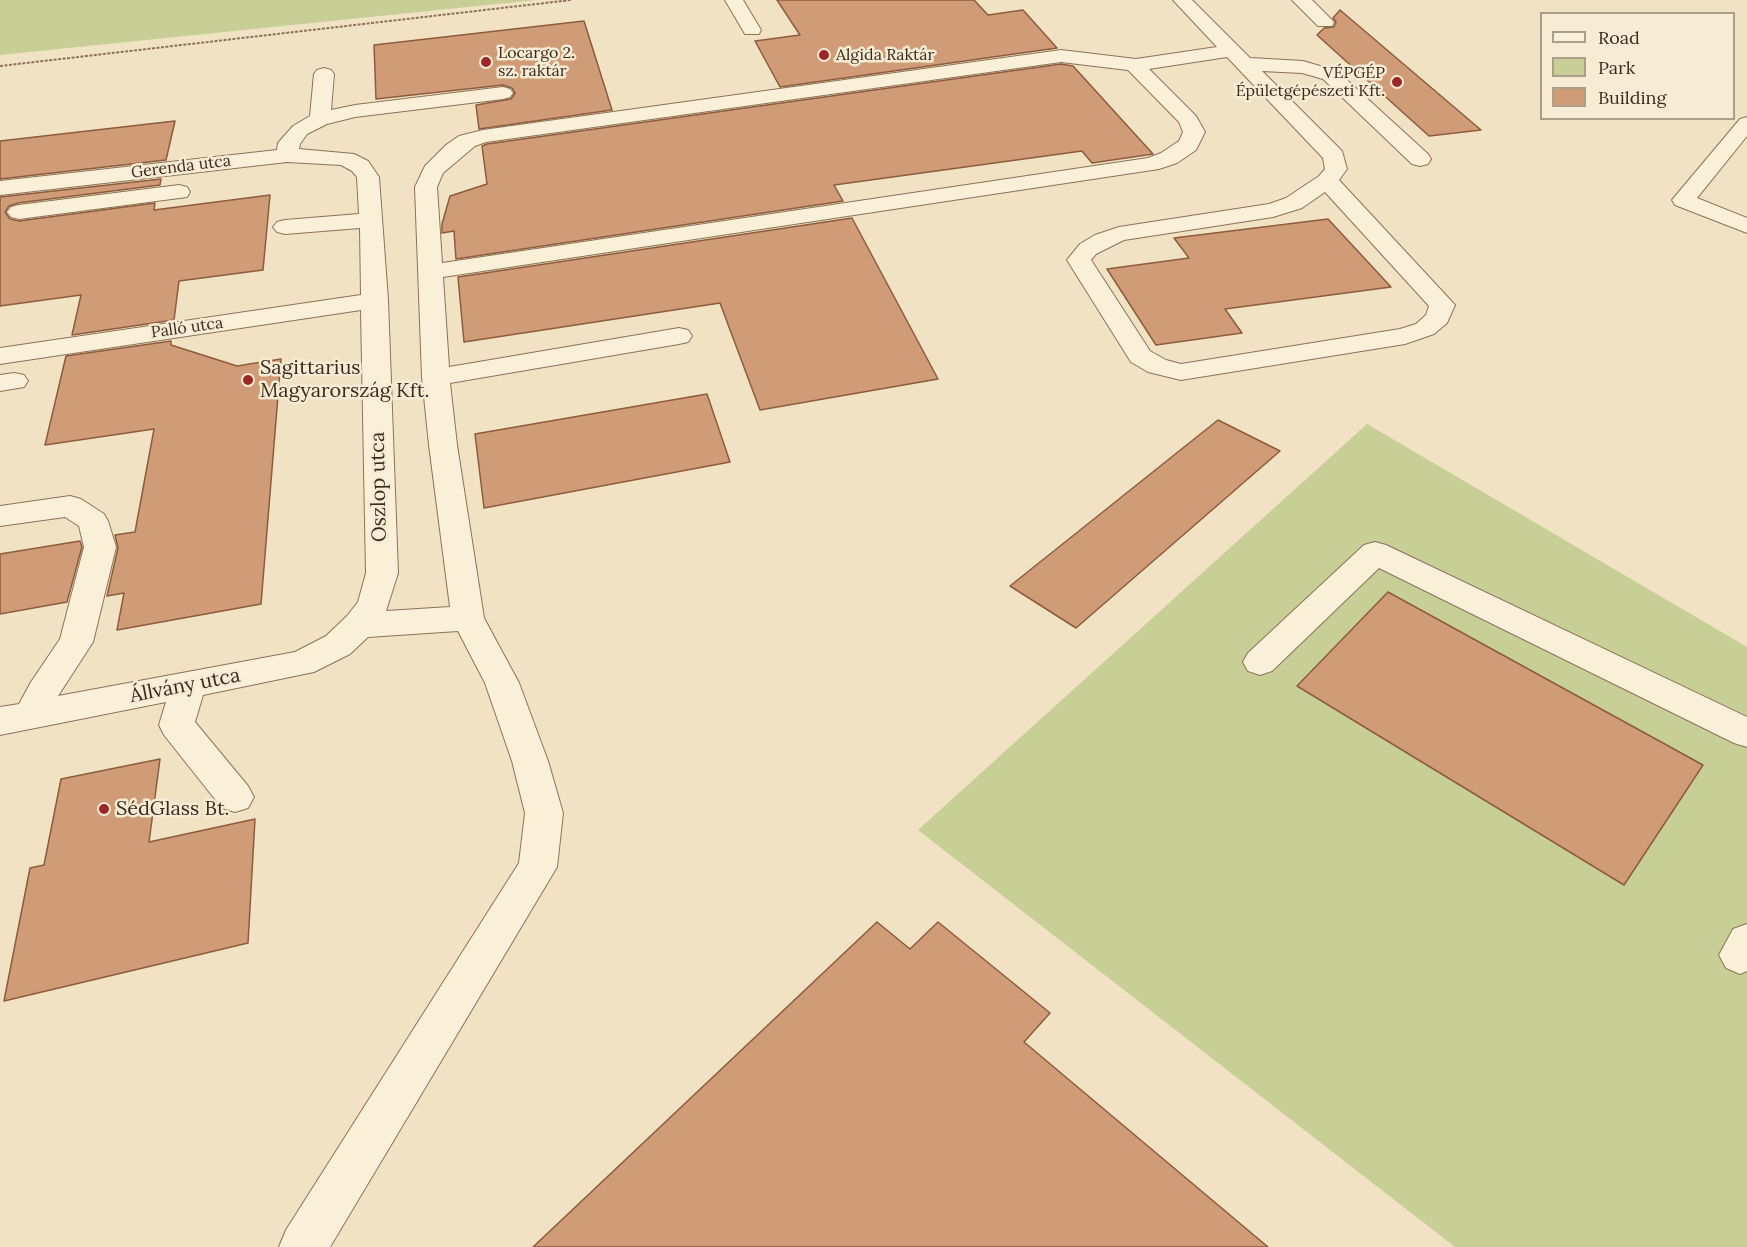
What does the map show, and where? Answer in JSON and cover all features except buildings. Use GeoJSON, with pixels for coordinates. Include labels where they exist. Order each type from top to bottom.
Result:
{"type":"FeatureCollection","features":[{"type":"Feature","properties":{"kind":"street"},"geometry":{"type":"LineString","coordinates":[[734,0],[752,30]]}},
{"type":"Feature","properties":{"kind":"street"},"geometry":{"type":"LineString","coordinates":[[1182,0],[1334,156],[1336,169],[1327,181],[1294,203],[1273,210],[1119,234],[1088,249],[1079,260],[1140,356],[1157,366],[1181,372],[1405,336],[1425,329],[1438,318],[1442,305],[1327,181]]}},
{"type":"Feature","properties":{"kind":"street"},"geometry":{"type":"LineString","coordinates":[[1301,0],[1325,22]]}},
{"type":"Feature","properties":{"kind":"street"},"geometry":{"type":"LineString","coordinates":[[303,1247],[538,867],[544,813],[502,682],[468,618],[443,445],[436,377],[426,188],[433,171],[454,150],[466,141],[483,136],[1061,56],[1134,65],[1238,58],[1303,67],[1330,75],[1420,159]]}},
{"type":"Feature","properties":{"kind":"street"},"geometry":{"type":"LineString","coordinates":[[430,272],[1151,165],[1169,158],[1188,145],[1194,132],[1189,120],[1134,65]]}},
{"type":"Feature","properties":{"kind":"street"},"geometry":{"type":"LineString","coordinates":[[320,118],[324,74]]}},
{"type":"Feature","properties":{"kind":"street"},"geometry":{"type":"LineString","coordinates":[[287,155],[289,143],[300,130],[320,118],[355,111],[503,93]]}},
{"type":"Feature","properties":{"kind":"street"},"geometry":{"type":"LineString","coordinates":[[1747,123],[1683,200],[1747,226]]}},
{"type":"Feature","properties":{"kind":"street","name":"Gerenda utca"},"geometry":{"type":"LineString","coordinates":[[0,189],[287,155],[346,159],[360,166]]}},
{"type":"Feature","properties":{"kind":"street","name":"Oszlop utca"},"geometry":{"type":"LineString","coordinates":[[359,625],[373,605],[382,573],[375,300],[368,177],[360,166]]}},
{"type":"Feature","properties":{"kind":"street"},"geometry":{"type":"LineString","coordinates":[[99,202],[109,176]]}},
{"type":"Feature","properties":{"kind":"street"},"geometry":{"type":"LineString","coordinates":[[19,212],[179,192]]}},
{"type":"Feature","properties":{"kind":"street"},"geometry":{"type":"LineString","coordinates":[[285,227],[370,220]]}},
{"type":"Feature","properties":{"kind":"street","name":"Palló utca"},"geometry":{"type":"LineString","coordinates":[[0,356],[375,300]]}},
{"type":"Feature","properties":{"kind":"street"},"geometry":{"type":"LineString","coordinates":[[436,377],[679,336]]}},
{"type":"Feature","properties":{"kind":"street"},"geometry":{"type":"LineString","coordinates":[[0,516],[70,506],[93,521],[100,547],[76,642],[43,691],[15,718]]}},
{"type":"Feature","properties":{"kind":"street"},"geometry":{"type":"LineString","coordinates":[[1260,662],[1375,553],[1747,733]]}},
{"type":"Feature","properties":{"kind":"street"},"geometry":{"type":"LineString","coordinates":[[359,625],[468,618]]}},
{"type":"Feature","properties":{"kind":"street","name":"Állvány utca"},"geometry":{"type":"LineString","coordinates":[[15,718],[302,663],[338,645],[359,625]]}},
{"type":"Feature","properties":{"kind":"street"},"geometry":{"type":"LineString","coordinates":[[188,686],[177,724],[235,797]]}},
{"type":"Feature","properties":{"kind":"path"},"geometry":{"type":"LineString","coordinates":[[0,66],[571,0]]}},
{"type":"Feature","properties":{"kind":"green space"},"geometry":{"type":"Polygon","coordinates":[[[0,0],[536,0],[0,55],[0,0]]]}},
{"type":"Feature","properties":{"kind":"green space"},"geometry":{"type":"Polygon","coordinates":[[[1367,424],[1747,647],[1747,1247],[1455,1247],[918,830],[1367,424]]]}},
{"type":"Feature","properties":{"kind":"place","name":"Algida Raktár"},"geometry":{"type":"Point","coordinates":[824,55]}},
{"type":"Feature","properties":{"kind":"place","name":"Locargo 2. sz. raktár"},"geometry":{"type":"Point","coordinates":[486,62]}},
{"type":"Feature","properties":{"kind":"place","name":"VÉPGÉP Épületgépészeti Kft."},"geometry":{"type":"Point","coordinates":[1397,82]}},
{"type":"Feature","properties":{"kind":"place","name":"Sagittarius Magyarország Kft."},"geometry":{"type":"Point","coordinates":[248,380]}},
{"type":"Feature","properties":{"kind":"place","name":"SédGlass Bt."},"geometry":{"type":"Point","coordinates":[104,809]}}]}
